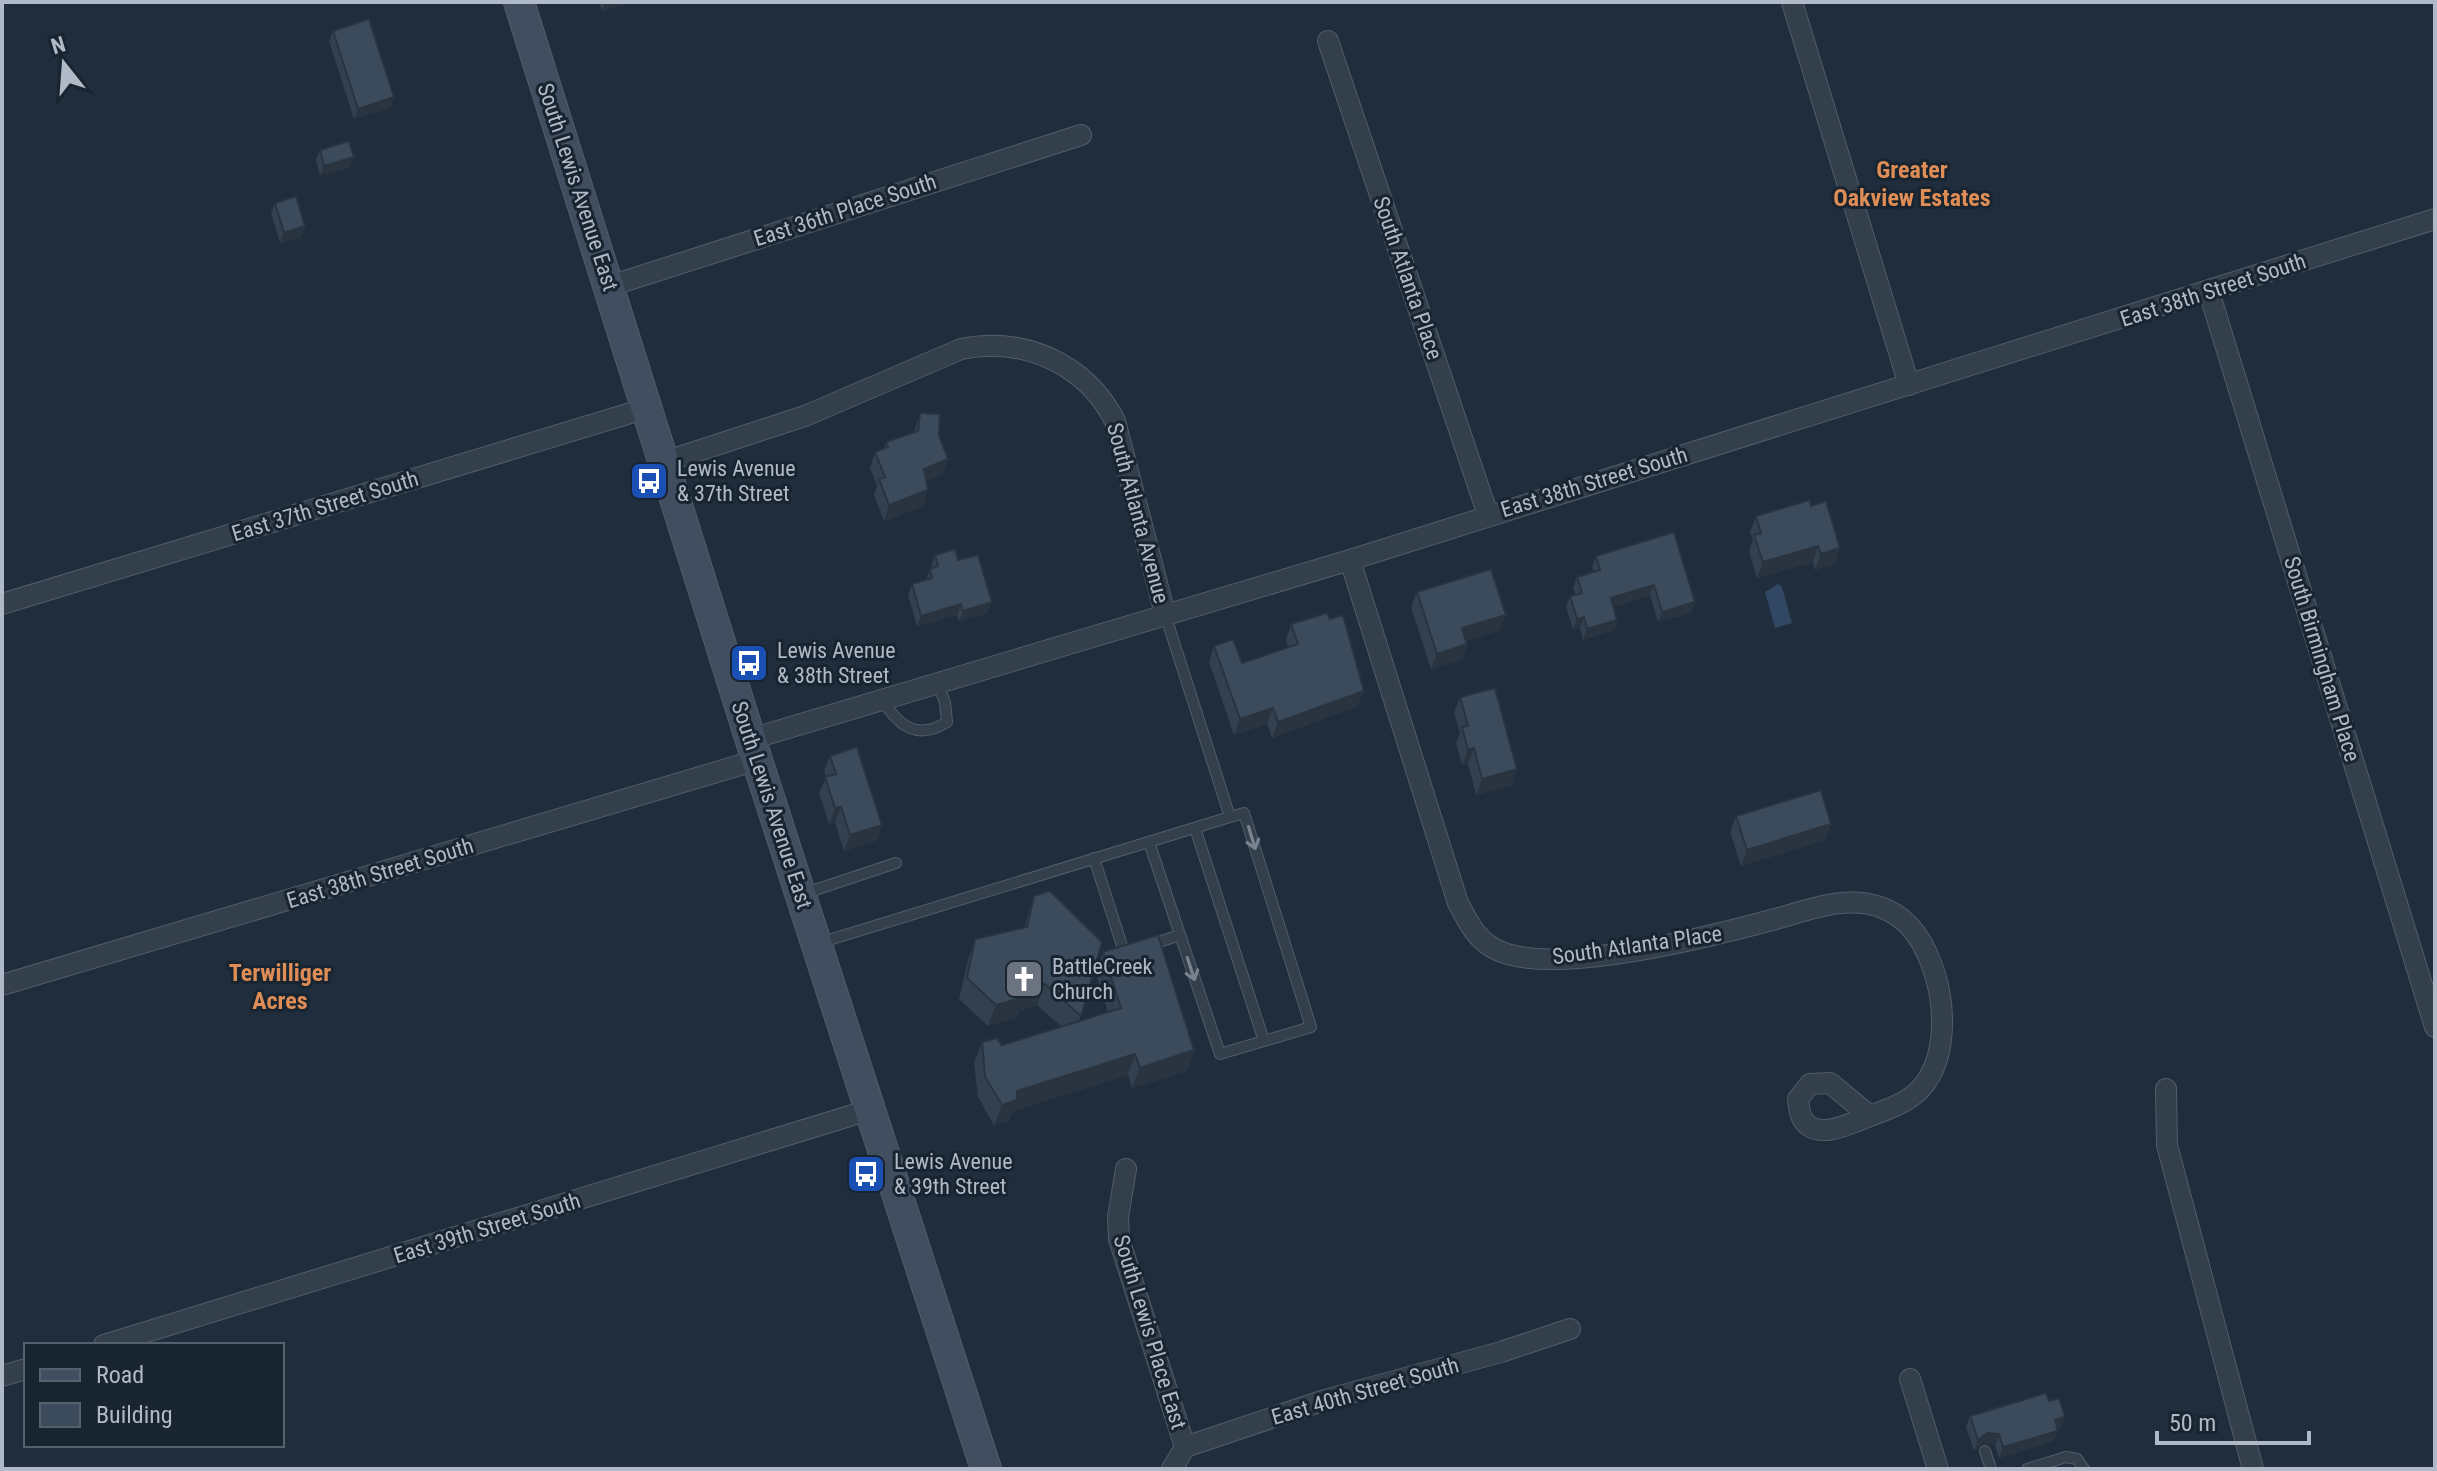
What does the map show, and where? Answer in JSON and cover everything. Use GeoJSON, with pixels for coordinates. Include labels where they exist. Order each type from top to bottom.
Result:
{"type":"FeatureCollection","features":[{"type":"Feature","properties":{"kind":"main road","name":"South Lewis Avenue East"},"geometry":{"type":"LineString","coordinates":[[519,2],[754,750],[986,1469]]}},
{"type":"Feature","properties":{"kind":"street"},"geometry":{"type":"LineString","coordinates":[[1792,2],[1909,385]]}},
{"type":"Feature","properties":{"kind":"street","name":"South Atlanta Place"},"geometry":{"type":"LineString","coordinates":[[1328,41],[1488,515]]}},
{"type":"Feature","properties":{"kind":"street","name":"East 36th Place South"},"geometry":{"type":"LineString","coordinates":[[610,286],[1081,135]]}},
{"type":"Feature","properties":{"kind":"street","name":"East 38th Street South"},"geometry":{"type":"LineString","coordinates":[[2,985],[754,750],[882,700],[1350,560],[2435,219]]}},
{"type":"Feature","properties":{"kind":"street","name":"South Birmingham Place"},"geometry":{"type":"LineString","coordinates":[[2209,292],[2431,998],[2435,1027]]}},
{"type":"Feature","properties":{"kind":"street","name":"South Atlanta Avenue"},"geometry":{"type":"LineString","coordinates":[[664,462],[805,416],[961,349],[985,344],[1052,358],[1080,376],[1102,396],[1115,421],[1165,614]]}},
{"type":"Feature","properties":{"kind":"street","name":"East 37th Street South"},"geometry":{"type":"LineString","coordinates":[[2,604],[647,408]]}},
{"type":"Feature","properties":{"kind":"street","name":"South Atlanta Place"},"geometry":{"type":"LineString","coordinates":[[1350,560],[1458,903],[1483,941],[1517,958],[1558,960],[1726,933],[1842,902],[1881,907],[1907,922],[1924,943],[1938,980],[1941,1043],[1930,1074],[1916,1093],[1870,1116]]}},
{"type":"Feature","properties":{"kind":"street"},"geometry":{"type":"LineString","coordinates":[[2166,1089],[2167,1145],[2253,1469]]}},
{"type":"Feature","properties":{"kind":"street","name":"East 39th Street South"},"geometry":{"type":"LineString","coordinates":[[111,1343],[869,1110]]}},
{"type":"Feature","properties":{"kind":"street","name":"South Lewis Place East"},"geometry":{"type":"LineString","coordinates":[[1126,1169],[1118,1217],[1119,1239],[1185,1447]]}},
{"type":"Feature","properties":{"kind":"street","name":"East 40th Street South"},"geometry":{"type":"LineString","coordinates":[[1185,1447],[1325,1400],[1501,1352],[1570,1329]]}},
{"type":"Feature","properties":{"kind":"street"},"geometry":{"type":"LineString","coordinates":[[2,1376],[24,1370]]}},
{"type":"Feature","properties":{"kind":"street"},"geometry":{"type":"LineString","coordinates":[[1910,1379],[1938,1469]]}},
{"type":"Feature","properties":{"kind":"street"},"geometry":{"type":"LineString","coordinates":[[1172,1469],[1185,1447]]}},
{"type":"Feature","properties":{"kind":"lane"},"geometry":{"type":"LineString","coordinates":[[1165,614],[1230,817]]}},
{"type":"Feature","properties":{"kind":"lane"},"geometry":{"type":"LineString","coordinates":[[882,700],[895,721],[911,731],[933,731],[947,722],[945,702],[937,683]]}},
{"type":"Feature","properties":{"kind":"lane"},"geometry":{"type":"LineString","coordinates":[[817,944],[1094,858],[1244,813],[1311,1027],[1220,1054],[1149,842]]}},
{"type":"Feature","properties":{"kind":"lane"},"geometry":{"type":"LineString","coordinates":[[1195,828],[1264,1041]]}},
{"type":"Feature","properties":{"kind":"lane"},"geometry":{"type":"LineString","coordinates":[[1094,858],[1124,952],[1180,935]]}},
{"type":"Feature","properties":{"kind":"lane"},"geometry":{"type":"LineString","coordinates":[[801,895],[896,863]]}},
{"type":"Feature","properties":{"kind":"lane"},"geometry":{"type":"LineString","coordinates":[[1985,1451],[1991,1469]]}},
{"type":"Feature","properties":{"kind":"lane"},"geometry":{"type":"LineString","coordinates":[[2027,1469],[2066,1457],[2077,1459],[2084,1469]]}},
{"type":"Feature","properties":{"kind":"water"},"geometry":{"type":"Polygon","coordinates":[[[1778,584],[1782,587],[1792,623],[1775,628],[1765,592],[1778,584]]]}},
{"type":"Feature","properties":{"kind":"building"},"geometry":{"type":"Polygon","coordinates":[[[369,19],[394,97],[358,109],[333,31],[369,19]]]}},
{"type":"Feature","properties":{"kind":"building"},"geometry":{"type":"Polygon","coordinates":[[[349,141],[354,157],[324,166],[320,150],[349,141]]]}},
{"type":"Feature","properties":{"kind":"building"},"geometry":{"type":"Polygon","coordinates":[[[296,196],[305,226],[284,233],[275,203],[296,196]]]}},
{"type":"Feature","properties":{"kind":"building"},"geometry":{"type":"Polygon","coordinates":[[[920,413],[940,414],[939,435],[948,459],[924,469],[928,490],[889,505],[879,479],[885,477],[875,452],[888,447],[886,442],[918,431],[920,413]]]}},
{"type":"Feature","properties":{"kind":"building"},"geometry":{"type":"Polygon","coordinates":[[[1810,500],[1811,506],[1826,501],[1840,548],[1821,554],[1818,546],[1763,562],[1754,535],[1761,533],[1756,516],[1810,500]]]}},
{"type":"Feature","properties":{"kind":"building"},"geometry":{"type":"Polygon","coordinates":[[[1674,532],[1695,602],[1662,612],[1654,585],[1611,598],[1617,620],[1587,629],[1584,617],[1577,619],[1570,596],[1582,593],[1577,577],[1600,570],[1596,556],[1674,532]]]}},
{"type":"Feature","properties":{"kind":"building"},"geometry":{"type":"Polygon","coordinates":[[[955,549],[958,560],[978,555],[992,602],[963,611],[961,604],[921,616],[912,584],[932,578],[930,569],[938,566],[935,555],[955,549]]]}},
{"type":"Feature","properties":{"kind":"building"},"geometry":{"type":"Polygon","coordinates":[[[1491,569],[1506,615],[1462,628],[1467,644],[1437,654],[1417,592],[1491,569]]]}},
{"type":"Feature","properties":{"kind":"building"},"geometry":{"type":"Polygon","coordinates":[[[1327,613],[1330,619],[1343,615],[1364,691],[1278,722],[1273,708],[1240,719],[1214,646],[1233,639],[1242,663],[1298,644],[1291,624],[1327,613]]]}},
{"type":"Feature","properties":{"kind":"building"},"geometry":{"type":"Polygon","coordinates":[[[1495,688],[1517,769],[1482,779],[1474,748],[1468,750],[1462,727],[1468,726],[1460,697],[1495,688]]]}},
{"type":"Feature","properties":{"kind":"building"},"geometry":{"type":"Polygon","coordinates":[[[857,747],[882,825],[850,835],[841,807],[835,808],[825,777],[836,774],[830,756],[857,747]]]}},
{"type":"Feature","properties":{"kind":"building"},"geometry":{"type":"Polygon","coordinates":[[[1821,790],[1831,824],[1747,850],[1736,816],[1821,790]]]}},
{"type":"Feature","properties":{"kind":"building","name":"BattleCreek Church"},"geometry":{"type":"Polygon","coordinates":[[[1050,891],[1102,942],[1081,1016],[1045,984],[1025,991],[1024,997],[996,1005],[967,978],[975,939],[1027,927],[1034,896],[1050,891]]]}},
{"type":"Feature","properties":{"kind":"building"},"geometry":{"type":"Polygon","coordinates":[[[1158,935],[1194,1050],[1140,1068],[1135,1054],[1017,1091],[1017,1100],[1002,1105],[985,1077],[982,1042],[997,1038],[1002,1045],[1121,1008],[1103,952],[1158,935]]]}},
{"type":"Feature","properties":{"kind":"building"},"geometry":{"type":"Polygon","coordinates":[[[2046,1393],[2049,1401],[2059,1398],[2065,1417],[2055,1420],[2058,1431],[2003,1447],[1999,1434],[1987,1433],[1978,1440],[1970,1416],[2046,1393]]]}},
{"type":"Feature","properties":{"kind":"place","name":"Lewis Avenue & 37th Street"},"geometry":{"type":"Point","coordinates":[649,481]}},
{"type":"Feature","properties":{"kind":"place","name":"Lewis Avenue & 38th Street"},"geometry":{"type":"Point","coordinates":[749,663]}},
{"type":"Feature","properties":{"kind":"place","name":"BattleCreek Church"},"geometry":{"type":"Point","coordinates":[1024,979]}},
{"type":"Feature","properties":{"kind":"place","name":"Lewis Avenue & 39th Street"},"geometry":{"type":"Point","coordinates":[866,1174]}},
{"type":"Feature","properties":{"kind":"district","name":"Greater Oakview Estates"},"geometry":{"type":"Point","coordinates":[1912,184]}},
{"type":"Feature","properties":{"kind":"district","name":"Terwilliger Acres"},"geometry":{"type":"Point","coordinates":[280,987]}}]}
